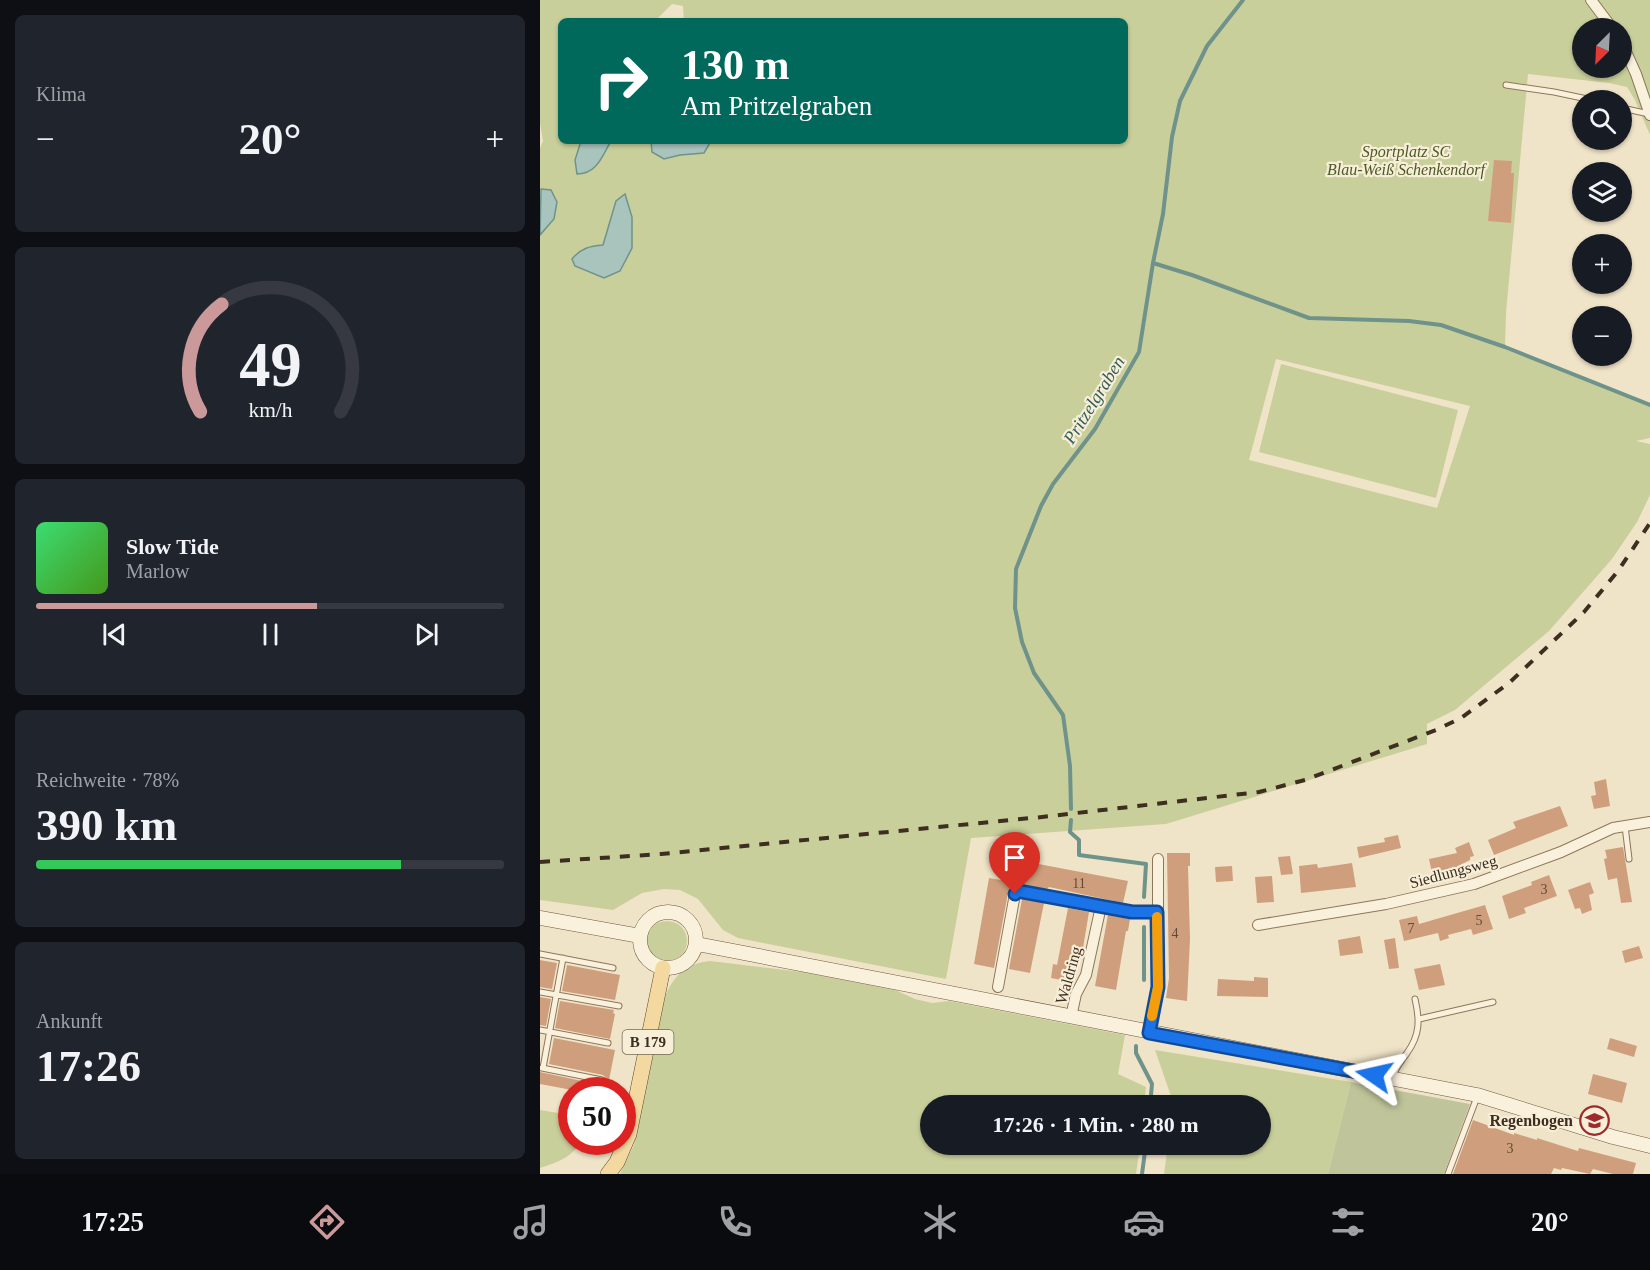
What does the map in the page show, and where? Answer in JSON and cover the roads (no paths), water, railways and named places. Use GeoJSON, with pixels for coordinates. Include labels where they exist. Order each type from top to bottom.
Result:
{"type":"FeatureCollection","features":[{"type":"Feature","properties":{"kind":"main road"},"geometry":{"type":"LineString","coordinates":[[672,911],[688,920],[694,927],[697,944],[688,960],[672,968],[663,968],[648,960],[643,953],[640,936],[647,920],[655,914],[672,911]]}},
{"type":"Feature","properties":{"kind":"main road"},"geometry":{"type":"LineString","coordinates":[[540,918],[640,936]]}},
{"type":"Feature","properties":{"kind":"main road"},"geometry":{"type":"LineString","coordinates":[[697,944],[1477,1095],[1613,1137],[1650,1146]]}},
{"type":"Feature","properties":{"kind":"main road","name":"B 179"},"geometry":{"type":"LineString","coordinates":[[608,1174],[617,1162],[629,1134],[663,968]]}},
{"type":"Feature","properties":{"kind":"street"},"geometry":{"type":"LineString","coordinates":[[1591,0],[1604,18]]}},
{"type":"Feature","properties":{"kind":"street"},"geometry":{"type":"LineString","coordinates":[[1632,65],[1650,115]]}},
{"type":"Feature","properties":{"kind":"street","name":"Siedlungsweg"},"geometry":{"type":"LineString","coordinates":[[1258,925],[1386,904],[1474,884],[1561,852],[1613,828],[1650,822]]}},
{"type":"Feature","properties":{"kind":"street"},"geometry":{"type":"LineString","coordinates":[[1149,1033],[1158,987],[1158,859]]}},
{"type":"Feature","properties":{"kind":"street"},"geometry":{"type":"LineString","coordinates":[[998,987],[1015,894],[1018,891],[1132,912],[1157,912]]}},
{"type":"Feature","properties":{"kind":"street","name":"Waldring"},"geometry":{"type":"LineString","coordinates":[[1071,1017],[1076,994],[1086,975],[1101,906]]}},
{"type":"Feature","properties":{"kind":"lane"},"geometry":{"type":"LineString","coordinates":[[1506,85],[1572,96]]}},
{"type":"Feature","properties":{"kind":"lane"},"geometry":{"type":"LineString","coordinates":[[1632,110],[1650,115]]}},
{"type":"Feature","properties":{"kind":"lane"},"geometry":{"type":"LineString","coordinates":[[1625,826],[1629,859]]}},
{"type":"Feature","properties":{"kind":"lane"},"geometry":{"type":"LineString","coordinates":[[540,954],[614,968]]}},
{"type":"Feature","properties":{"kind":"lane"},"geometry":{"type":"LineString","coordinates":[[563,958],[542,1068],[587,1077]]}},
{"type":"Feature","properties":{"kind":"lane"},"geometry":{"type":"LineString","coordinates":[[540,992],[619,1006]]}},
{"type":"Feature","properties":{"kind":"lane"},"geometry":{"type":"LineString","coordinates":[[1393,1079],[1396,1066],[1415,1040],[1420,1026],[1415,999]]}},
{"type":"Feature","properties":{"kind":"lane"},"geometry":{"type":"LineString","coordinates":[[1419,1019],[1492,1002]]}},
{"type":"Feature","properties":{"kind":"lane"},"geometry":{"type":"LineString","coordinates":[[540,1030],[608,1043]]}},
{"type":"Feature","properties":{"kind":"lane"},"geometry":{"type":"LineString","coordinates":[[1448,1174],[1477,1095]]}},
{"type":"Feature","properties":{"kind":"water"},"geometry":{"type":"Polygon","coordinates":[[[580,144],[609,144],[602,158],[589,171],[577,174],[575,160],[580,144]]]}},
{"type":"Feature","properties":{"kind":"water"},"geometry":{"type":"Polygon","coordinates":[[[651,144],[709,144],[704,153],[664,159],[652,152],[651,144]]]}},
{"type":"Feature","properties":{"kind":"water"},"geometry":{"type":"Polygon","coordinates":[[[541,189],[551,190],[557,202],[554,219],[540,235],[541,189]]]}},
{"type":"Feature","properties":{"kind":"water"},"geometry":{"type":"Polygon","coordinates":[[[625,194],[632,217],[632,248],[620,271],[604,278],[575,266],[572,259],[579,252],[603,245],[616,201],[625,194]]]}},
{"type":"Feature","properties":{"kind":"waterway","name":"Pritzelgraben"},"geometry":{"type":"LineString","coordinates":[[1071,809],[1070,766],[1063,715],[1034,673],[1022,642],[1015,608],[1016,569],[1041,506],[1053,484],[1095,429],[1139,352],[1163,214],[1172,137],[1180,101],[1207,46],[1243,0]]}},
{"type":"Feature","properties":{"kind":"waterway"},"geometry":{"type":"LineString","coordinates":[[1153,263],[1309,318],[1409,321],[1441,325],[1505,347],[1650,405]]}},
{"type":"Feature","properties":{"kind":"waterway","name":"Pritzelgraben"},"geometry":{"type":"LineString","coordinates":[[1071,820],[1070,832],[1079,840],[1079,855],[1146,864],[1144,897]]}},
{"type":"Feature","properties":{"kind":"waterway","name":"Pritzelgraben"},"geometry":{"type":"LineString","coordinates":[[1144,927],[1144,980]]}},
{"type":"Feature","properties":{"kind":"waterway","name":"Pritzelgraben"},"geometry":{"type":"LineString","coordinates":[[1136,1046],[1136,1053],[1152,1084],[1151,1095]]}},
{"type":"Feature","properties":{"kind":"waterway","name":"Pritzelgraben"},"geometry":{"type":"LineString","coordinates":[[1142,1174],[1145,1155]]}},
{"type":"Feature","properties":{"kind":"railway"},"geometry":{"type":"LineString","coordinates":[[540,862],[661,854],[1042,817],[1259,792],[1305,780],[1436,730],[1461,718],[1509,683],[1584,612],[1618,571],[1650,523]]}},
{"type":"Feature","properties":{"kind":"place","name":"Regenbogen"},"geometry":{"type":"Point","coordinates":[1594,1120]}},
{"type":"Feature","properties":{"kind":"park label","name":"Sportplatz SC Blau-Weiß Schenkendorf"},"geometry":{"type":"Point","coordinates":[1406,160]}}]}
